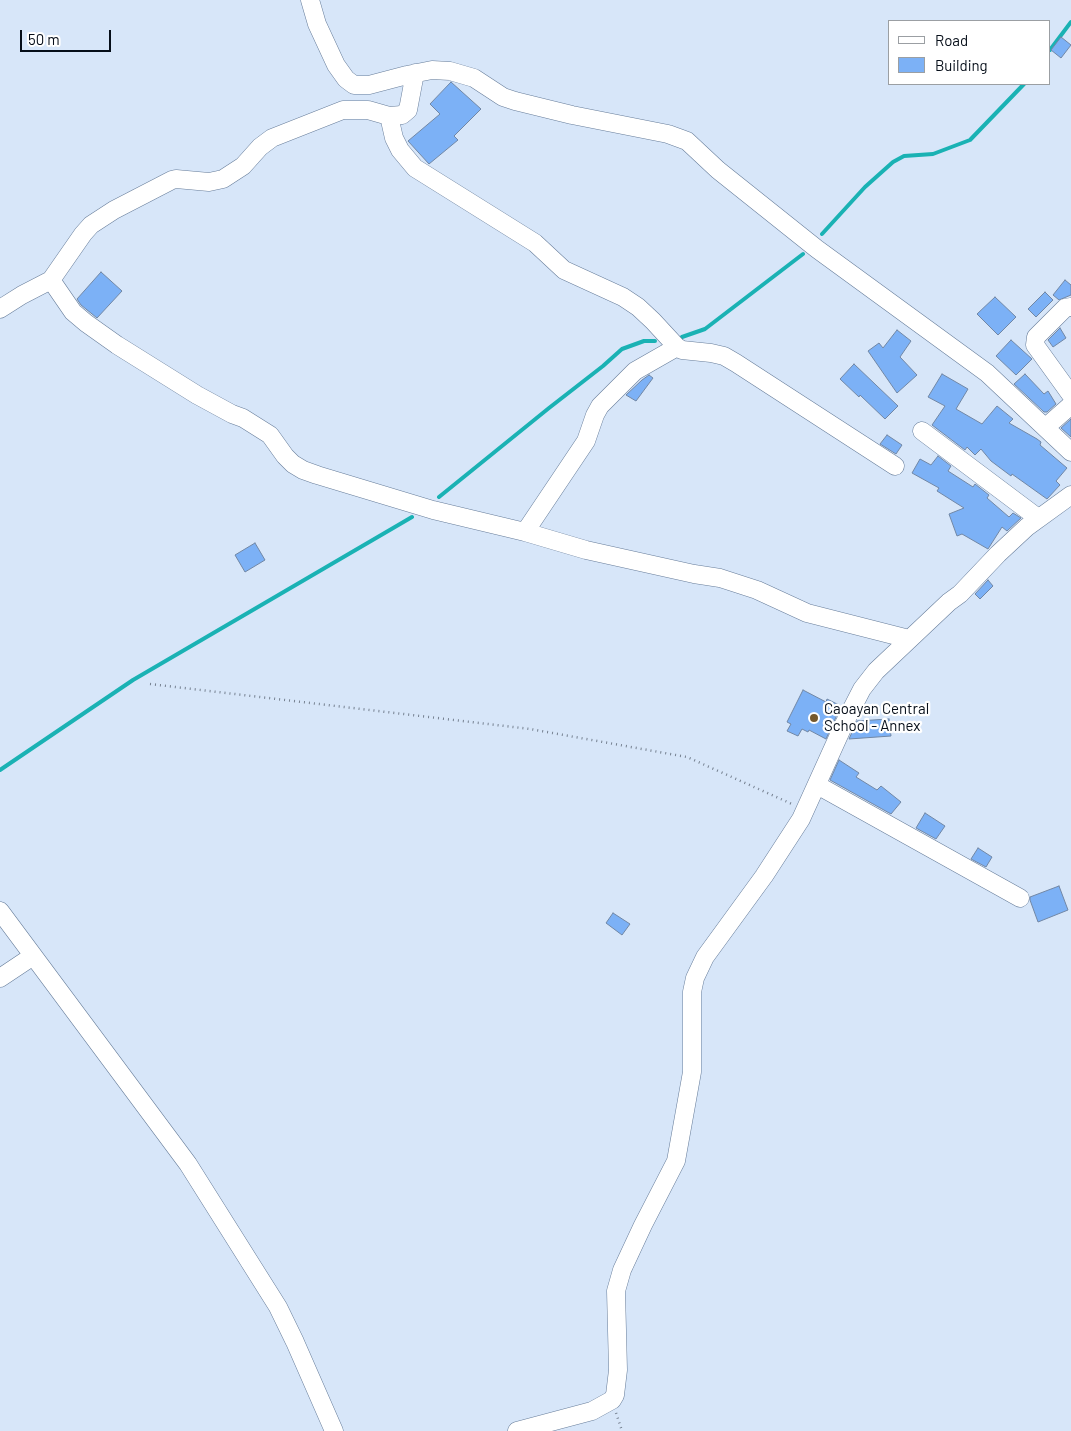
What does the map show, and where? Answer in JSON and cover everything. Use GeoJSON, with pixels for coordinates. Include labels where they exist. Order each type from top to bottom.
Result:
{"type":"FeatureCollection","features":[{"type":"Feature","properties":{"kind":"street"},"geometry":{"type":"LineString","coordinates":[[310,0],[317,24],[336,65],[346,79],[354,85],[362,86],[432,70],[464,74],[474,78],[503,97],[515,101],[572,115],[668,134],[686,141],[718,170],[817,249],[987,373],[1071,452]]}},
{"type":"Feature","properties":{"kind":"street"},"geometry":{"type":"LineString","coordinates":[[0,309],[22,294],[51,280],[82,234],[91,226],[114,210],[176,178],[209,182],[224,179],[243,166],[260,147],[272,138],[343,110],[368,110],[389,116],[402,116],[408,110],[415,73]]}},
{"type":"Feature","properties":{"kind":"street"},"geometry":{"type":"LineString","coordinates":[[389,116],[394,138],[400,150],[415,168],[534,243],[564,270],[623,297],[638,307],[677,347],[682,350],[724,356],[896,466]]}},
{"type":"Feature","properties":{"kind":"street"},"geometry":{"type":"LineString","coordinates":[[51,280],[73,312],[86,323],[197,395],[243,418],[270,435],[285,456],[303,470],[433,510],[525,532],[586,550],[720,578],[757,590],[807,613],[909,639]]}},
{"type":"Feature","properties":{"kind":"street"},"geometry":{"type":"LineString","coordinates":[[1071,308],[1065,308],[1053,319],[1036,337],[1034,345],[1071,395]]}},
{"type":"Feature","properties":{"kind":"street"},"geometry":{"type":"LineString","coordinates":[[525,532],[586,441],[600,406],[635,371],[677,347]]}},
{"type":"Feature","properties":{"kind":"street"},"geometry":{"type":"LineString","coordinates":[[1046,427],[1071,405]]}},
{"type":"Feature","properties":{"kind":"street"},"geometry":{"type":"LineString","coordinates":[[922,431],[1038,518]]}},
{"type":"Feature","properties":{"kind":"street"},"geometry":{"type":"LineString","coordinates":[[517,1431],[592,1411],[612,1400],[615,1395],[618,1370],[616,1291],[622,1270],[676,1161],[692,1072],[692,992],[695,978],[704,957],[764,876],[801,818],[862,689],[876,671],[949,602],[960,594],[998,554],[1038,518],[1071,495]]}},
{"type":"Feature","properties":{"kind":"street"},"geometry":{"type":"LineString","coordinates":[[813,793],[1020,898]]}},
{"type":"Feature","properties":{"kind":"street"},"geometry":{"type":"LineString","coordinates":[[0,911],[175,1146],[258,1275],[278,1307],[334,1431]]}},
{"type":"Feature","properties":{"kind":"street"},"geometry":{"type":"LineString","coordinates":[[0,978],[33,956]]}},
{"type":"Feature","properties":{"kind":"path"},"geometry":{"type":"LineString","coordinates":[[150,684],[530,730],[687,758],[792,804],[813,793]]}},
{"type":"Feature","properties":{"kind":"building"},"geometry":{"type":"Polygon","coordinates":[[[1061,37],[1071,45],[1061,58],[1051,50],[1061,37]]]}},
{"type":"Feature","properties":{"kind":"building"},"geometry":{"type":"Polygon","coordinates":[[[451,82],[481,109],[454,136],[458,140],[429,164],[408,141],[440,114],[430,104],[451,82]]]}},
{"type":"Feature","properties":{"kind":"building"},"geometry":{"type":"Polygon","coordinates":[[[101,272],[122,291],[97,318],[81,305],[77,299],[101,272]]]}},
{"type":"Feature","properties":{"kind":"building"},"geometry":{"type":"Polygon","coordinates":[[[1065,280],[1071,285],[1071,295],[1059,300],[1053,295],[1065,280]]]}},
{"type":"Feature","properties":{"kind":"building"},"geometry":{"type":"Polygon","coordinates":[[[1045,292],[1053,300],[1036,317],[1028,309],[1045,292]]]}},
{"type":"Feature","properties":{"kind":"building"},"geometry":{"type":"Polygon","coordinates":[[[995,297],[1016,317],[998,335],[977,314],[995,297]]]}},
{"type":"Feature","properties":{"kind":"building"},"geometry":{"type":"Polygon","coordinates":[[[1060,328],[1066,338],[1053,347],[1048,340],[1060,328]]]}},
{"type":"Feature","properties":{"kind":"building"},"geometry":{"type":"Polygon","coordinates":[[[897,330],[911,341],[900,357],[917,375],[897,393],[868,351],[879,343],[883,348],[897,330]]]}},
{"type":"Feature","properties":{"kind":"building"},"geometry":{"type":"Polygon","coordinates":[[[1011,340],[1032,359],[1016,375],[996,356],[1011,340]]]}},
{"type":"Feature","properties":{"kind":"building"},"geometry":{"type":"Polygon","coordinates":[[[854,364],[898,406],[885,419],[840,379],[854,364]]]}},
{"type":"Feature","properties":{"kind":"building"},"geometry":{"type":"Polygon","coordinates":[[[942,374],[968,389],[956,409],[982,424],[997,406],[1013,419],[1009,423],[1041,442],[1040,445],[1067,468],[1056,481],[1060,485],[1047,499],[991,461],[981,449],[975,455],[967,447],[965,450],[932,425],[945,406],[928,397],[942,374]]]}},
{"type":"Feature","properties":{"kind":"building"},"geometry":{"type":"Polygon","coordinates":[[[1025,374],[1044,394],[1048,391],[1056,404],[1047,412],[1044,412],[1014,384],[1025,374]]]}},
{"type":"Feature","properties":{"kind":"building"},"geometry":{"type":"Polygon","coordinates":[[[649,375],[653,378],[636,401],[626,395],[642,380],[649,375]]]}},
{"type":"Feature","properties":{"kind":"building"},"geometry":{"type":"Polygon","coordinates":[[[1071,419],[1071,437],[1061,428],[1071,419]]]}},
{"type":"Feature","properties":{"kind":"building"},"geometry":{"type":"Polygon","coordinates":[[[887,435],[902,445],[896,454],[880,444],[887,435]]]}},
{"type":"Feature","properties":{"kind":"building"},"geometry":{"type":"Polygon","coordinates":[[[938,456],[951,466],[948,471],[973,487],[975,484],[989,495],[987,498],[1009,517],[1013,513],[1021,518],[1007,531],[1002,527],[988,549],[962,534],[957,536],[949,514],[964,508],[937,491],[939,488],[912,473],[920,459],[931,465],[938,456]]]}},
{"type":"Feature","properties":{"kind":"building"},"geometry":{"type":"Polygon","coordinates":[[[255,543],[265,560],[245,572],[235,555],[255,543]]]}},
{"type":"Feature","properties":{"kind":"building"},"geometry":{"type":"Polygon","coordinates":[[[988,580],[993,586],[980,599],[975,594],[988,580]]]}},
{"type":"Feature","properties":{"kind":"building"},"geometry":{"type":"Polygon","coordinates":[[[803,690],[826,702],[827,699],[841,706],[826,739],[809,730],[808,732],[802,729],[798,736],[787,731],[791,724],[787,722],[803,690]]]}},
{"type":"Feature","properties":{"kind":"building"},"geometry":{"type":"Polygon","coordinates":[[[889,719],[891,736],[849,739],[857,721],[889,719]]]}},
{"type":"Feature","properties":{"kind":"building"},"geometry":{"type":"Polygon","coordinates":[[[839,760],[859,773],[856,777],[877,790],[881,786],[901,802],[891,814],[830,780],[839,760]]]}},
{"type":"Feature","properties":{"kind":"building"},"geometry":{"type":"Polygon","coordinates":[[[925,813],[945,826],[936,839],[916,828],[925,813]]]}},
{"type":"Feature","properties":{"kind":"building"},"geometry":{"type":"Polygon","coordinates":[[[978,848],[992,857],[986,867],[971,859],[978,848]]]}},
{"type":"Feature","properties":{"kind":"building"},"geometry":{"type":"Polygon","coordinates":[[[1059,886],[1068,910],[1038,922],[1030,897],[1059,886]]]}},
{"type":"Feature","properties":{"kind":"building"},"geometry":{"type":"Polygon","coordinates":[[[613,913],[630,924],[622,935],[606,923],[613,913]]]}},
{"type":"Feature","properties":{"kind":"waterway"},"geometry":{"type":"LineString","coordinates":[[1051,49],[1071,22]]}},
{"type":"Feature","properties":{"kind":"waterway"},"geometry":{"type":"LineString","coordinates":[[822,234],[865,187],[893,162],[904,156],[933,154],[970,140],[1023,85]]}},
{"type":"Feature","properties":{"kind":"waterway"},"geometry":{"type":"LineString","coordinates":[[682,337],[705,329],[803,254]]}},
{"type":"Feature","properties":{"kind":"waterway"},"geometry":{"type":"LineString","coordinates":[[439,497],[622,349],[644,341],[655,341]]}},
{"type":"Feature","properties":{"kind":"waterway"},"geometry":{"type":"LineString","coordinates":[[0,770],[133,680],[412,517]]}},
{"type":"Feature","properties":{"kind":"place","name":"Caoayan Central School - Annex"},"geometry":{"type":"Point","coordinates":[814,718]}}]}
